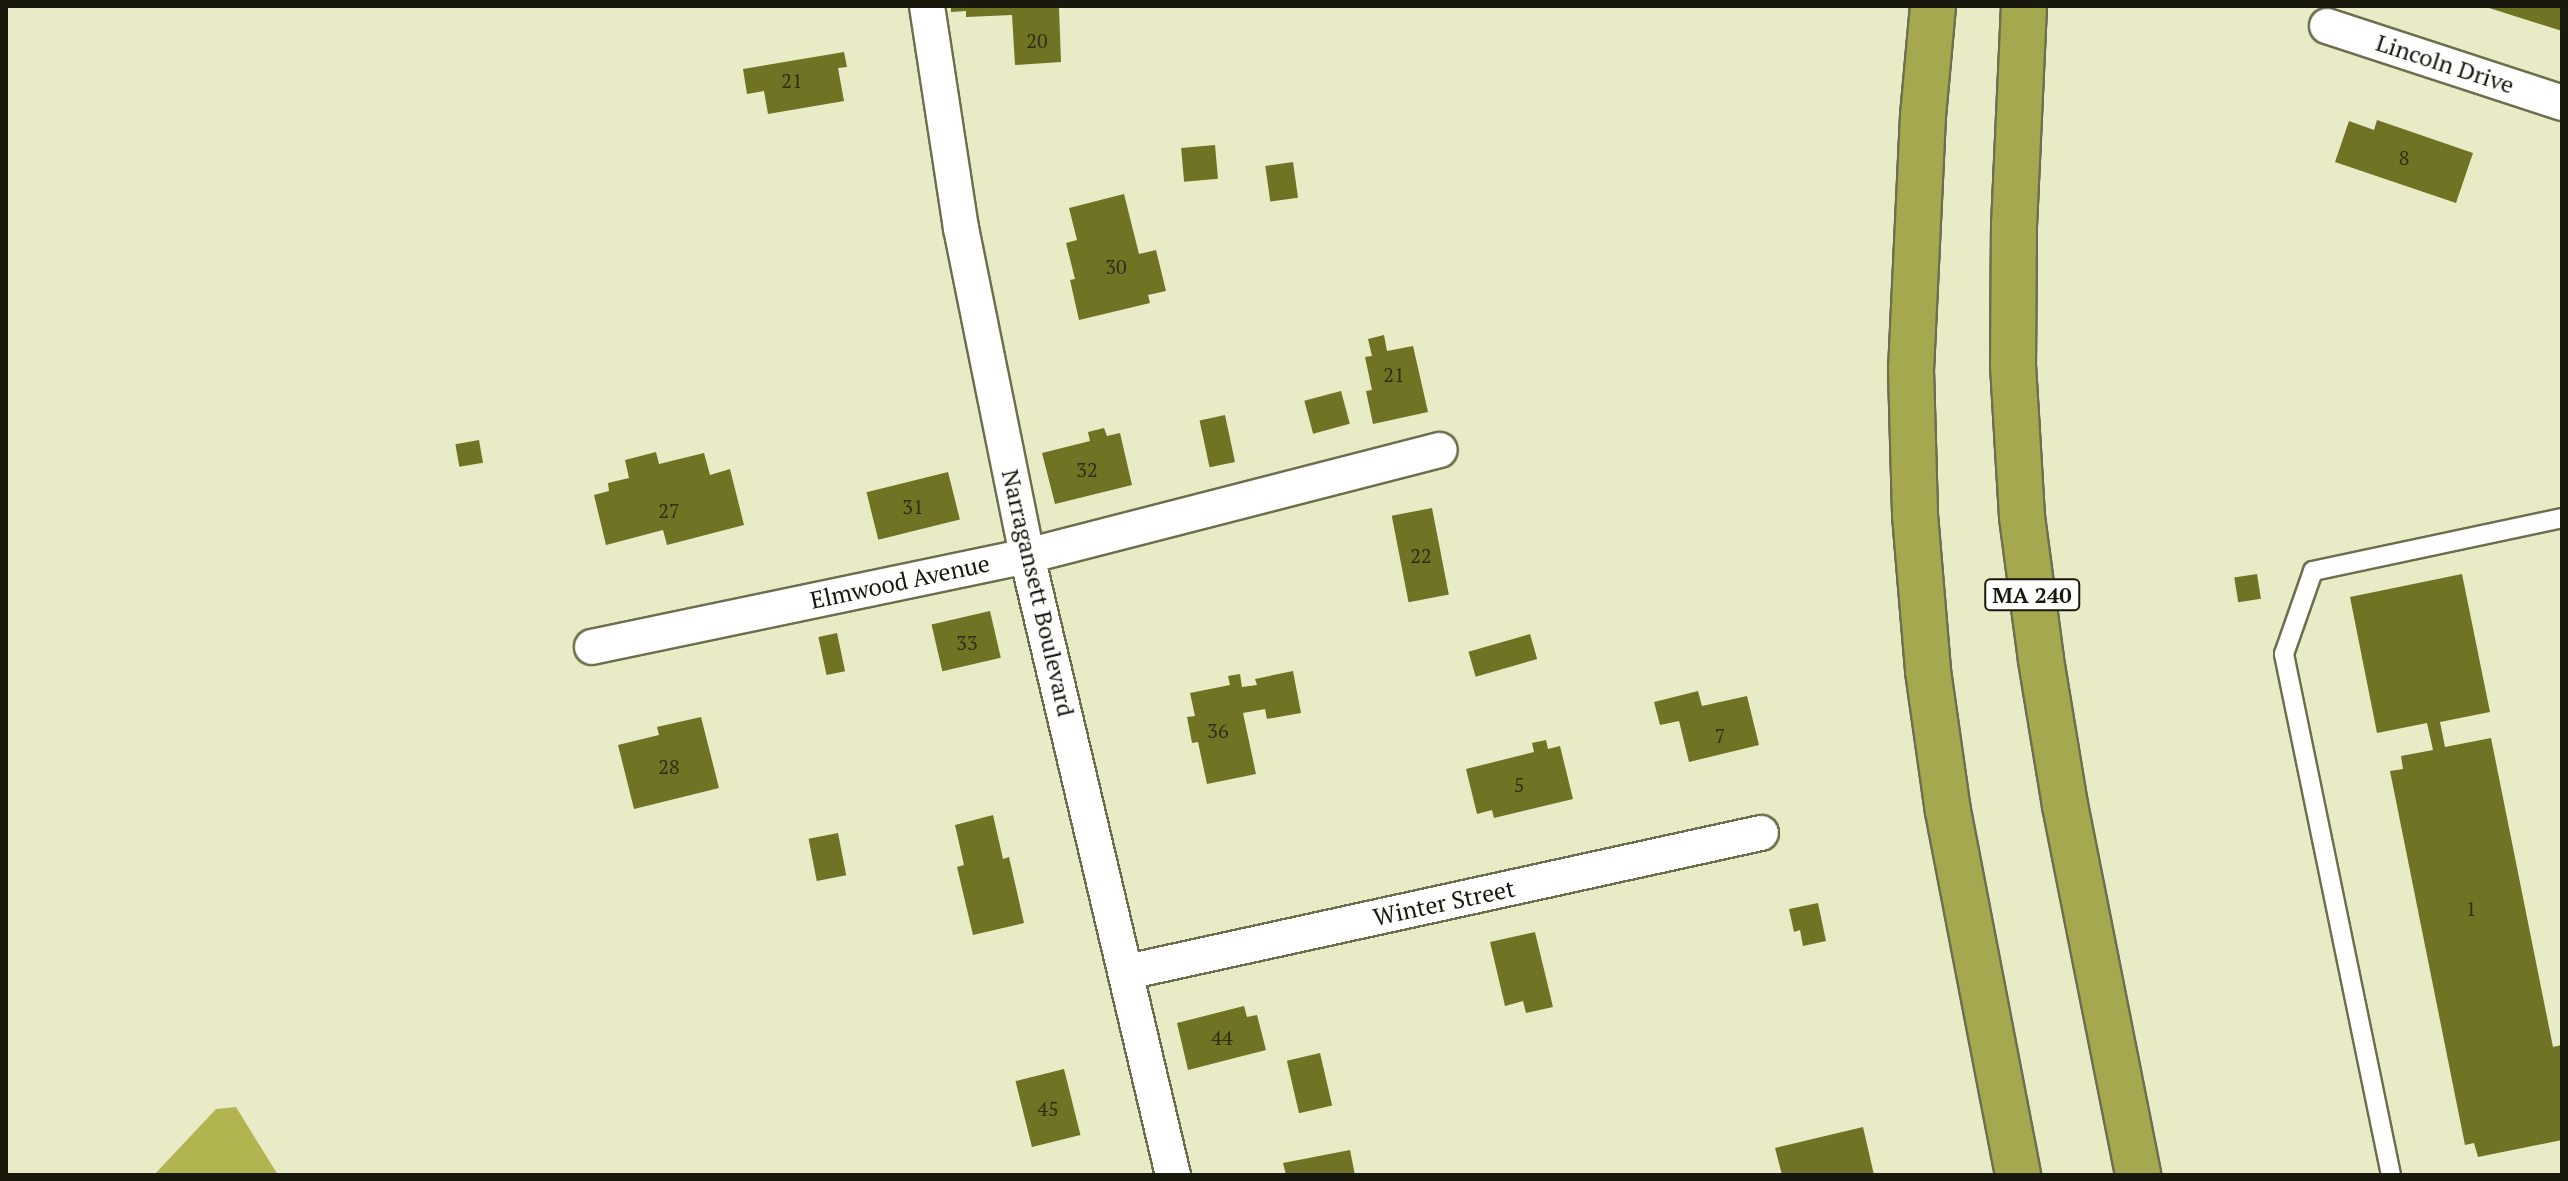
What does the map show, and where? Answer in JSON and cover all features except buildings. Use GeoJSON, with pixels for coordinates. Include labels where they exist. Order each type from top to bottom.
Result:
{"type":"FeatureCollection","features":[{"type":"Feature","properties":{"kind":"highway"},"geometry":{"type":"LineString","coordinates":[[1933,6],[1920,163],[1911,370],[1915,515],[1928,671],[1948,811],[2018,1175]]}},
{"type":"Feature","properties":{"kind":"highway","name":"MA 240"},"geometry":{"type":"LineString","coordinates":[[2024,6],[2014,224],[2013,365],[2022,517],[2065,805],[2138,1175]]}},
{"type":"Feature","properties":{"kind":"street","name":"Narragansett Boulevard"},"geometry":{"type":"LineString","coordinates":[[927,6],[961,228],[1027,556],[1173,1175]]}},
{"type":"Feature","properties":{"kind":"street","name":"Lincoln Drive"},"geometry":{"type":"LineString","coordinates":[[2327,26],[2562,103]]}},
{"type":"Feature","properties":{"kind":"street","name":"Elmwood Avenue"},"geometry":{"type":"LineString","coordinates":[[592,647],[1027,556],[1440,450]]}},
{"type":"Feature","properties":{"kind":"street","name":"Winter Street"},"geometry":{"type":"LineString","coordinates":[[1127,972],[1761,833]]}},
{"type":"Feature","properties":{"kind":"lane"},"geometry":{"type":"LineString","coordinates":[[2391,1175],[2284,654],[2313,571],[2562,518]]}},
{"type":"Feature","properties":{"kind":"shaded area"},"geometry":{"type":"Polygon","coordinates":[[[236,1107],[278,1175],[154,1175],[216,1109],[236,1107]]]}}]}
